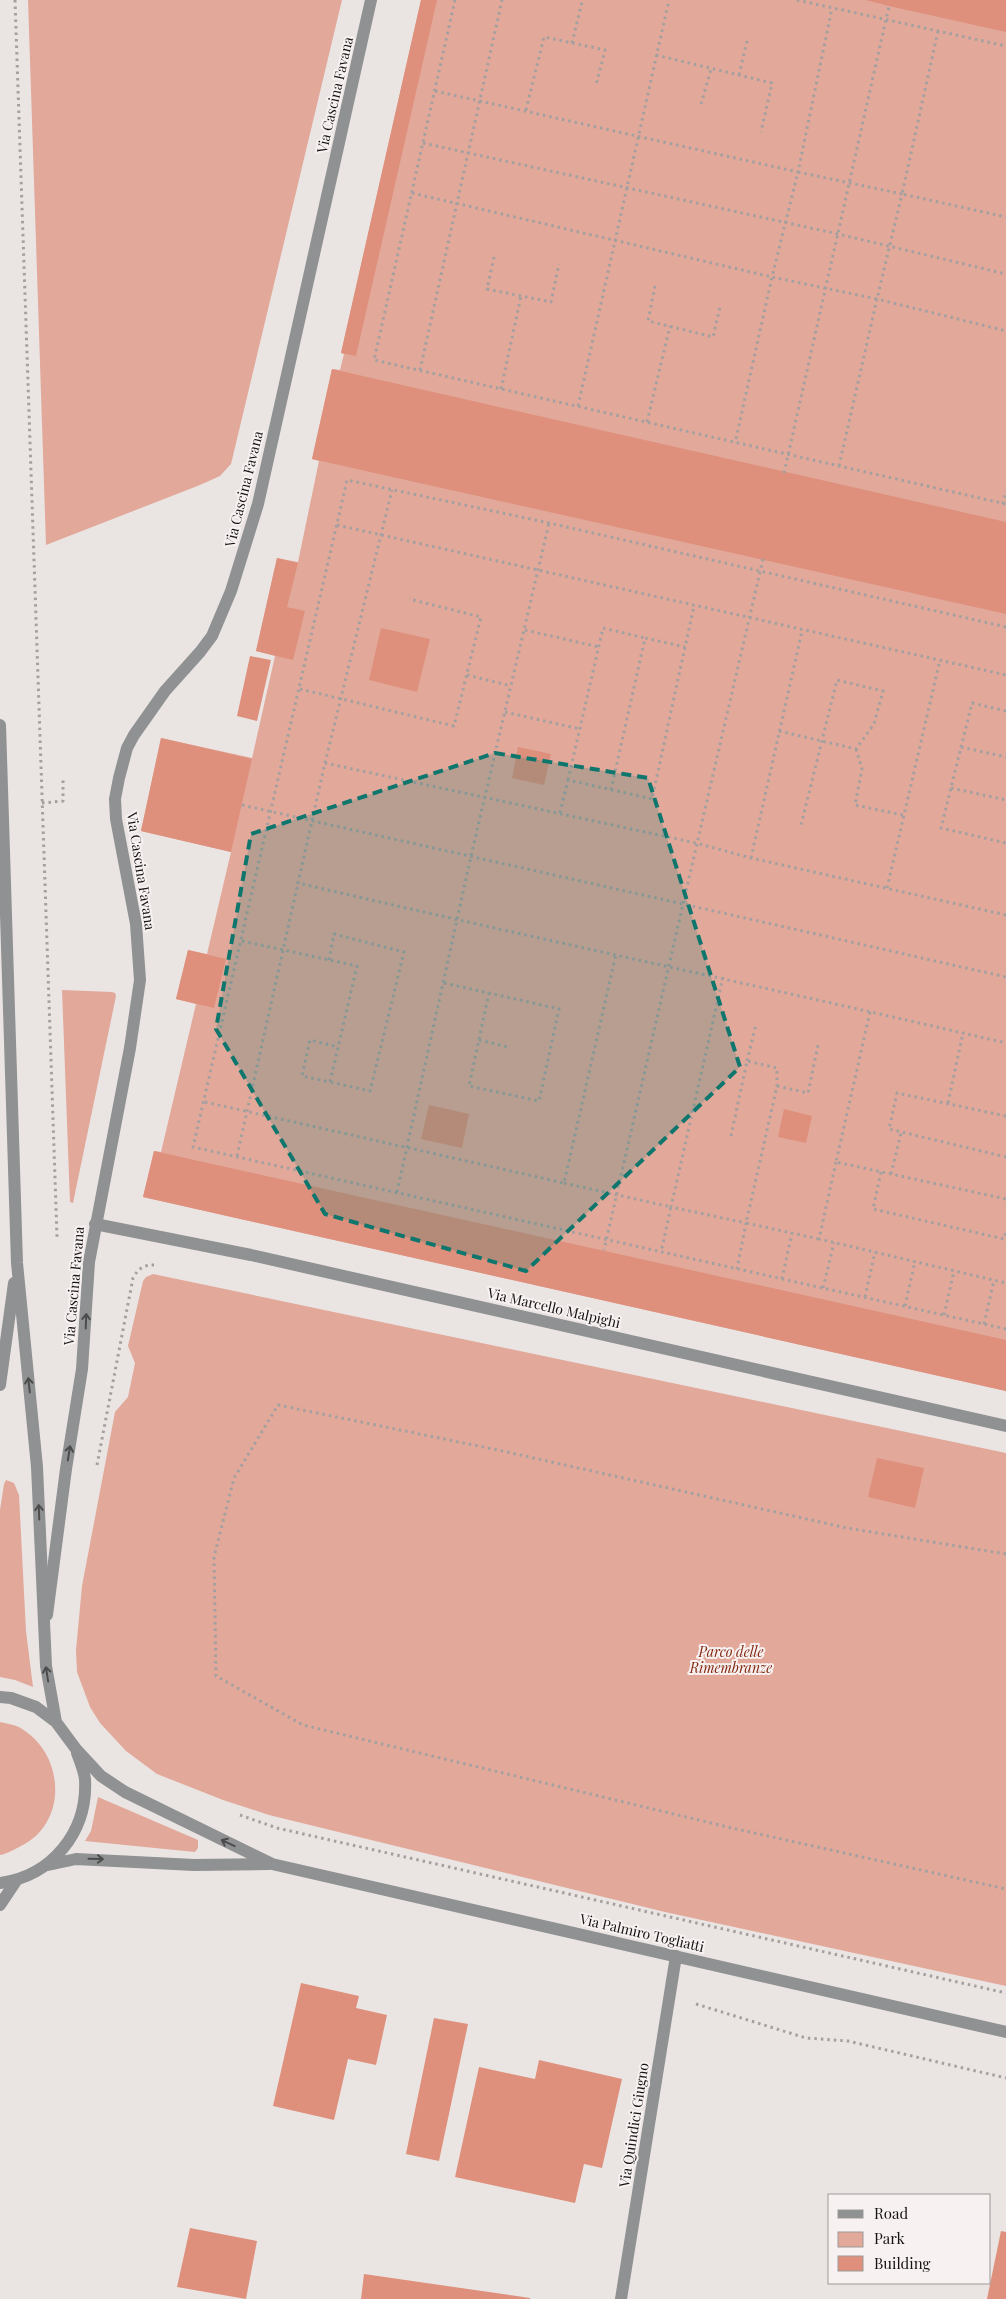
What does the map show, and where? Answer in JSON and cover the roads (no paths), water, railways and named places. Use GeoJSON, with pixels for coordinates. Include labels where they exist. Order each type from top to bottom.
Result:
{"type":"FeatureCollection","features":[{"type":"Feature","properties":{"kind":"street","name":"Via Cascina Favana"},"geometry":{"type":"LineString","coordinates":[[44,1640],[66,1469],[82,1369],[89,1262],[130,1048],[140,980],[136,924],[116,819],[115,799],[119,778],[127,748],[134,735],[165,691],[212,636],[232,591],[244,554],[258,504],[371,0]]}},
{"type":"Feature","properties":{"kind":"street"},"geometry":{"type":"LineString","coordinates":[[0,725],[16,1263],[37,1467],[46,1666],[56,1722]]}},
{"type":"Feature","properties":{"kind":"street","name":"Via Marcello Malpighi"},"geometry":{"type":"LineString","coordinates":[[95,1224],[251,1255],[1006,1426]]}},
{"type":"Feature","properties":{"kind":"street"},"geometry":{"type":"LineString","coordinates":[[0,1386],[16,1263]]}},
{"type":"Feature","properties":{"kind":"street"},"geometry":{"type":"LineString","coordinates":[[0,1697],[11,1698],[36,1707],[56,1722],[101,1776],[125,1792],[272,1864]]}},
{"type":"Feature","properties":{"kind":"street"},"geometry":{"type":"LineString","coordinates":[[48,1865],[70,1841],[83,1810],[85,1778],[76,1748]]}},
{"type":"Feature","properties":{"kind":"street"},"geometry":{"type":"LineString","coordinates":[[0,1883],[16,1881],[48,1865],[76,1859],[194,1865],[272,1864]]}},
{"type":"Feature","properties":{"kind":"street","name":"Via Palmiro Togliatti"},"geometry":{"type":"LineString","coordinates":[[272,1864],[1006,2032]]}},
{"type":"Feature","properties":{"kind":"street"},"geometry":{"type":"LineString","coordinates":[[0,1905],[16,1881]]}},
{"type":"Feature","properties":{"kind":"street","name":"Via Quindici Giugno"},"geometry":{"type":"LineString","coordinates":[[621,2299],[676,1956]]}},
{"type":"Feature","properties":{"kind":"park label","name":"Parco delle Rimembranze"},"geometry":{"type":"Point","coordinates":[731,1660]}}]}
